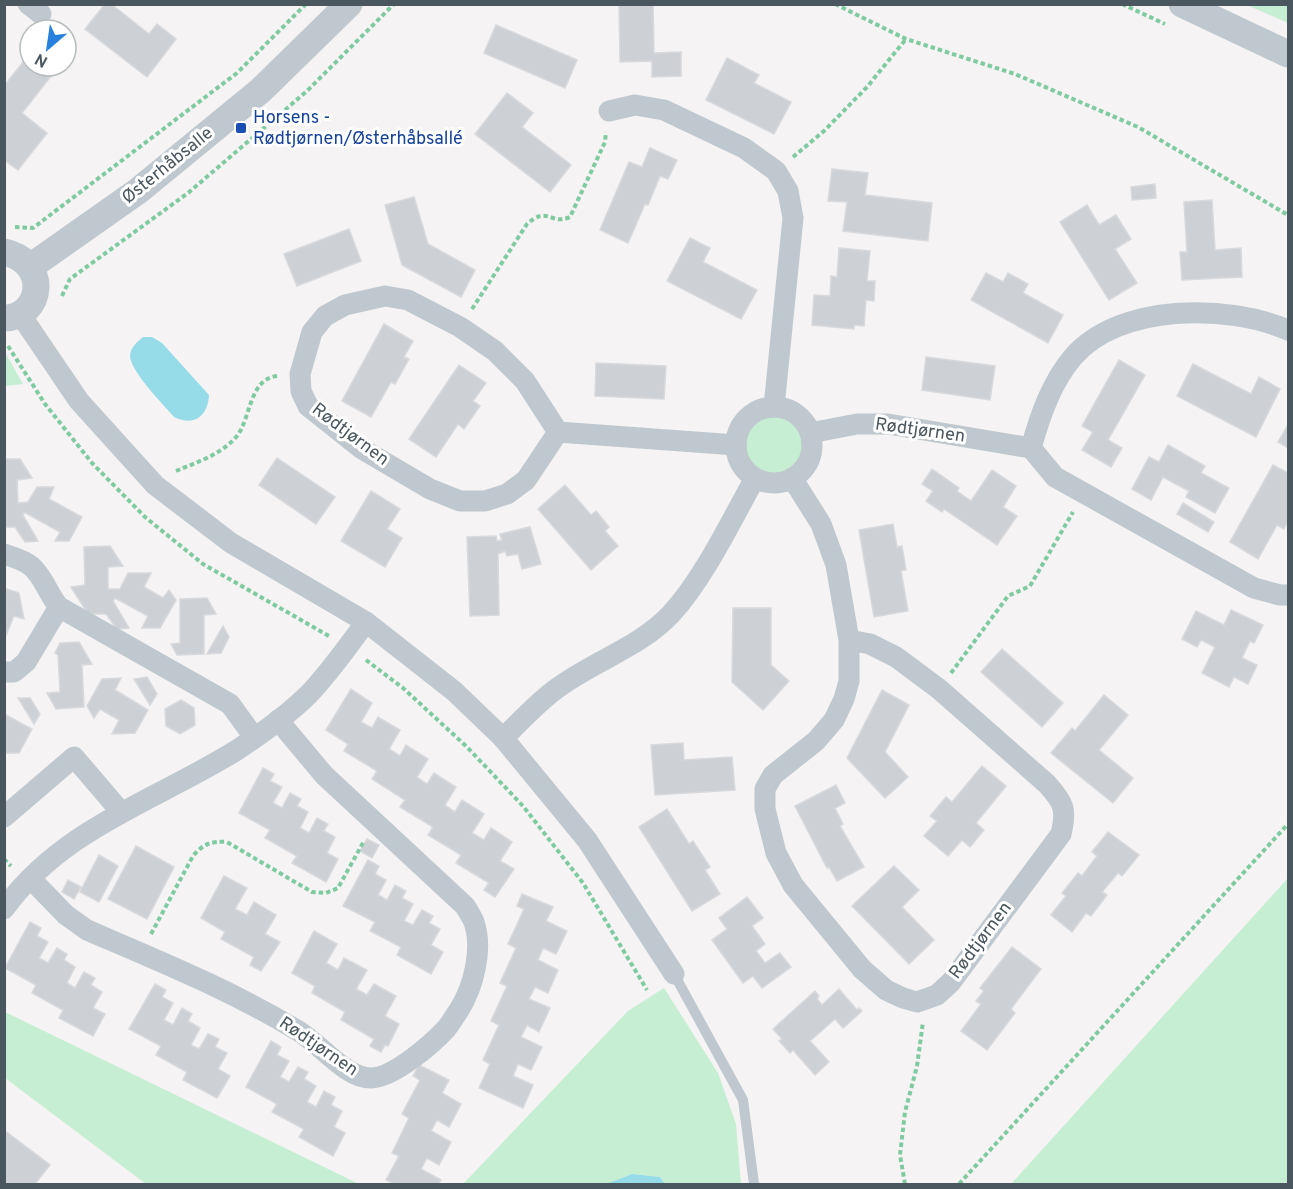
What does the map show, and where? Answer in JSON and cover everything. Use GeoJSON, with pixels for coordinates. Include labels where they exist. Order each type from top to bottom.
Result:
{"type":"FeatureCollection","features":[{"type":"Feature","properties":{"kind":"street","name":"Østerhåbsalle"},"geometry":{"type":"LineString","coordinates":[[30,267],[138,191],[260,91],[349,4]]}},
{"type":"Feature","properties":{"kind":"street"},"geometry":{"type":"LineString","coordinates":[[1182,4],[1288,54]]}},
{"type":"Feature","properties":{"kind":"street"},"geometry":{"type":"LineString","coordinates":[[609,111],[635,105],[664,110],[744,148],[776,171],[788,191],[793,218],[774,407]]}},
{"type":"Feature","properties":{"kind":"street"},"geometry":{"type":"LineString","coordinates":[[4,252],[24,259],[30,267],[37,286],[30,306],[12,316],[35,337],[79,401],[155,485],[231,543],[366,622],[454,691],[502,738],[587,840],[674,975]]}},
{"type":"Feature","properties":{"kind":"street","name":"Rødtjørnen"},"geometry":{"type":"LineString","coordinates":[[385,296],[408,300],[460,327],[495,351],[525,381],[558,432],[526,480],[507,494],[485,501],[460,501],[430,489],[353,442],[308,406],[301,391],[300,374],[312,332],[325,316],[345,305],[385,296]]}},
{"type":"Feature","properties":{"kind":"street"},"geometry":{"type":"LineString","coordinates":[[1288,330],[1228,314],[1179,313],[1127,323],[1093,340],[1073,358],[1050,392],[1030,448],[1055,477],[1254,588],[1288,596]]}},
{"type":"Feature","properties":{"kind":"street"},"geometry":{"type":"LineString","coordinates":[[786,408],[805,422],[810,433],[811,454],[807,464],[792,478],[780,482],[767,482],[755,478],[741,464],[736,444],[738,433],[752,414],[762,409],[786,408]]}},
{"type":"Feature","properties":{"kind":"street","name":"Rødtjørnen"},"geometry":{"type":"LineString","coordinates":[[810,433],[857,424],[888,424],[1030,448]]}},
{"type":"Feature","properties":{"kind":"street"},"geometry":{"type":"LineString","coordinates":[[558,432],[736,444]]}},
{"type":"Feature","properties":{"kind":"street"},"geometry":{"type":"LineString","coordinates":[[502,738],[556,689],[641,640],[670,615],[692,589],[755,478]]}},
{"type":"Feature","properties":{"kind":"street"},"geometry":{"type":"LineString","coordinates":[[792,478],[821,524],[836,565],[849,640],[849,681],[834,720],[816,741],[773,775],[765,789],[765,809],[776,853],[793,885],[862,969],[886,990],[917,1002]]}},
{"type":"Feature","properties":{"kind":"street"},"geometry":{"type":"LineString","coordinates":[[4,554],[30,565],[38,573],[59,607],[230,704],[254,737]]}},
{"type":"Feature","properties":{"kind":"street"},"geometry":{"type":"LineString","coordinates":[[4,672],[14,672],[26,662],[59,607]]}},
{"type":"Feature","properties":{"kind":"street"},"geometry":{"type":"LineString","coordinates":[[4,909],[31,879],[65,848],[121,812],[237,750],[278,720],[308,695],[366,622]]}},
{"type":"Feature","properties":{"kind":"street","name":"Rødtjørnen"},"geometry":{"type":"LineString","coordinates":[[849,640],[870,644],[896,657],[939,689],[1047,784],[1063,802],[1065,818],[1062,834],[951,982],[937,995],[917,1002]]}},
{"type":"Feature","properties":{"kind":"street","name":"Rødtjørnen"},"geometry":{"type":"LineString","coordinates":[[31,879],[66,915],[87,930],[230,993],[312,1040],[352,1073],[361,1077],[374,1078],[388,1073],[430,1045],[448,1027],[462,1005],[472,978],[478,946],[474,922],[465,906],[324,775],[278,720]]}},
{"type":"Feature","properties":{"kind":"street"},"geometry":{"type":"LineString","coordinates":[[4,817],[74,757],[121,812]]}},
{"type":"Feature","properties":{"kind":"lane"},"geometry":{"type":"LineString","coordinates":[[674,975],[743,1100],[754,1185]]}},
{"type":"Feature","properties":{"kind":"path"},"geometry":{"type":"LineString","coordinates":[[4,227],[33,228],[237,73],[306,4]]}},
{"type":"Feature","properties":{"kind":"path"},"geometry":{"type":"LineString","coordinates":[[62,298],[70,279],[188,193],[307,91],[394,4]]}},
{"type":"Feature","properties":{"kind":"path"},"geometry":{"type":"LineString","coordinates":[[835,4],[906,39],[1015,74],[1138,127],[1288,215]]}},
{"type":"Feature","properties":{"kind":"path"},"geometry":{"type":"LineString","coordinates":[[776,171],[824,131],[860,95],[906,39]]}},
{"type":"Feature","properties":{"kind":"path"},"geometry":{"type":"LineString","coordinates":[[460,327],[527,224],[535,217],[543,215],[557,220],[570,217],[605,142],[609,111]]}},
{"type":"Feature","properties":{"kind":"path"},"geometry":{"type":"LineString","coordinates":[[4,345],[21,346],[35,337]]}},
{"type":"Feature","properties":{"kind":"path"},"geometry":{"type":"LineString","coordinates":[[155,485],[168,475],[220,452],[229,444],[247,418],[256,388],[271,377],[300,374]]}},
{"type":"Feature","properties":{"kind":"path"},"geometry":{"type":"LineString","coordinates":[[939,689],[1008,596],[1030,586],[1083,493]]}},
{"type":"Feature","properties":{"kind":"path"},"geometry":{"type":"LineString","coordinates":[[141,953],[193,856],[201,846],[213,841],[227,842],[312,892],[326,893],[338,888],[374,822]]}},
{"type":"Feature","properties":{"kind":"path"},"geometry":{"type":"LineString","coordinates":[[959,1185],[1288,824]]}},
{"type":"Feature","properties":{"kind":"path"},"geometry":{"type":"LineString","coordinates":[[4,859],[12,867]]}},
{"type":"Feature","properties":{"kind":"path"},"geometry":{"type":"LineString","coordinates":[[905,1185],[900,1155],[905,1112],[917,1066],[924,1012],[917,1002]]}},
{"type":"Feature","properties":{"kind":"green space"},"geometry":{"type":"Polygon","coordinates":[[[1247,5],[1288,5],[1288,23],[1247,5]]]}},
{"type":"Feature","properties":{"kind":"green space"},"geometry":{"type":"Polygon","coordinates":[[[4,354],[6,354],[23,384],[5,386],[4,354]]]}},
{"type":"Feature","properties":{"kind":"green space"},"geometry":{"type":"Polygon","coordinates":[[[768,416],[780,416],[795,424],[803,439],[803,451],[795,466],[780,474],[768,474],[753,466],[745,451],[745,439],[753,424],[768,416]]]}},
{"type":"Feature","properties":{"kind":"green space"},"geometry":{"type":"Polygon","coordinates":[[[1288,878],[1288,1184],[1011,1184],[1288,878]]]}},
{"type":"Feature","properties":{"kind":"green space"},"geometry":{"type":"Polygon","coordinates":[[[664,988],[718,1073],[736,1124],[741,1184],[665,1184],[660,1177],[632,1174],[606,1184],[463,1184],[628,1011],[664,988]]]}},
{"type":"Feature","properties":{"kind":"green space"},"geometry":{"type":"Polygon","coordinates":[[[4,1012],[359,1184],[146,1184],[5,1078],[4,1012]]]}},
{"type":"Feature","properties":{"kind":"water"},"geometry":{"type":"Polygon","coordinates":[[[143,337],[152,337],[162,343],[209,395],[206,409],[199,418],[188,421],[174,417],[141,379],[132,363],[130,353],[143,337]]]}},
{"type":"Feature","properties":{"kind":"water"},"geometry":{"type":"Polygon","coordinates":[[[632,1174],[660,1177],[665,1184],[606,1184],[632,1174]]]}},
{"type":"Feature","properties":{"kind":"building"},"geometry":{"type":"Polygon","coordinates":[[[105,4],[111,4],[149,34],[157,24],[176,39],[147,77],[85,29],[105,4]]]}},
{"type":"Feature","properties":{"kind":"building"},"geometry":{"type":"Polygon","coordinates":[[[619,4],[653,4],[654,53],[681,52],[681,76],[652,77],[652,61],[620,62],[619,4]]]}},
{"type":"Feature","properties":{"kind":"building"},"geometry":{"type":"Polygon","coordinates":[[[496,25],[577,60],[565,88],[484,53],[496,25]]]}},
{"type":"Feature","properties":{"kind":"building"},"geometry":{"type":"Polygon","coordinates":[[[727,58],[759,75],[754,83],[791,102],[774,134],[706,100],[727,58]]]}},
{"type":"Feature","properties":{"kind":"building"},"geometry":{"type":"Polygon","coordinates":[[[18,68],[18,78],[50,78],[22,113],[47,133],[18,170],[4,160],[4,86],[18,68]]]}},
{"type":"Feature","properties":{"kind":"building"},"geometry":{"type":"Polygon","coordinates":[[[507,93],[533,113],[522,127],[571,165],[550,192],[475,134],[507,93]]]}},
{"type":"Feature","properties":{"kind":"building"},"geometry":{"type":"Polygon","coordinates":[[[650,148],[677,160],[668,179],[660,176],[628,243],[600,230],[629,162],[642,167],[650,148]]]}},
{"type":"Feature","properties":{"kind":"building"},"geometry":{"type":"Polygon","coordinates":[[[832,169],[868,173],[865,195],[932,203],[928,241],[843,231],[847,202],[828,201],[832,169]]]}},
{"type":"Feature","properties":{"kind":"building"},"geometry":{"type":"Polygon","coordinates":[[[1155,184],[1156,198],[1132,200],[1131,187],[1155,184]]]}},
{"type":"Feature","properties":{"kind":"building"},"geometry":{"type":"Polygon","coordinates":[[[414,197],[428,244],[475,270],[461,297],[402,265],[385,205],[414,197]]]}},
{"type":"Feature","properties":{"kind":"building"},"geometry":{"type":"Polygon","coordinates":[[[1212,200],[1215,250],[1241,248],[1242,277],[1182,280],[1180,252],[1187,252],[1184,202],[1212,200]]]}},
{"type":"Feature","properties":{"kind":"building"},"geometry":{"type":"Polygon","coordinates":[[[1087,205],[1099,225],[1116,215],[1131,239],[1115,249],[1137,283],[1109,300],[1060,222],[1087,205]]]}},
{"type":"Feature","properties":{"kind":"building"},"geometry":{"type":"Polygon","coordinates":[[[349,229],[361,261],[297,286],[284,254],[349,229]]]}},
{"type":"Feature","properties":{"kind":"building"},"geometry":{"type":"Polygon","coordinates":[[[690,238],[710,248],[703,262],[757,290],[741,319],[667,281],[690,238]]]}},
{"type":"Feature","properties":{"kind":"building"},"geometry":{"type":"Polygon","coordinates":[[[839,248],[870,251],[867,281],[875,281],[874,301],[866,300],[864,326],[854,325],[854,329],[812,325],[814,295],[830,296],[831,276],[837,277],[839,248]]]}},
{"type":"Feature","properties":{"kind":"building"},"geometry":{"type":"Polygon","coordinates":[[[986,273],[1003,282],[1008,273],[1028,284],[1023,293],[1063,315],[1048,343],[971,300],[986,273]]]}},
{"type":"Feature","properties":{"kind":"building"},"geometry":{"type":"Polygon","coordinates":[[[384,324],[413,341],[404,357],[409,359],[395,384],[391,382],[371,417],[342,401],[384,324]]]}},
{"type":"Feature","properties":{"kind":"building"},"geometry":{"type":"Polygon","coordinates":[[[926,357],[995,366],[990,400],[922,390],[926,357]]]}},
{"type":"Feature","properties":{"kind":"building"},"geometry":{"type":"Polygon","coordinates":[[[1119,360],[1145,375],[1108,440],[1122,448],[1111,467],[1082,450],[1093,432],[1082,426],[1119,360]]]}},
{"type":"Feature","properties":{"kind":"building"},"geometry":{"type":"Polygon","coordinates":[[[596,363],[666,366],[664,399],[595,396],[596,363]]]}},
{"type":"Feature","properties":{"kind":"building"},"geometry":{"type":"Polygon","coordinates":[[[1193,364],[1251,394],[1259,377],[1280,389],[1256,437],[1177,396],[1193,364]]]}},
{"type":"Feature","properties":{"kind":"building"},"geometry":{"type":"Polygon","coordinates":[[[459,365],[486,383],[473,401],[480,406],[464,429],[458,424],[436,457],[409,439],[459,365]]]}},
{"type":"Feature","properties":{"kind":"building"},"geometry":{"type":"Polygon","coordinates":[[[1288,425],[1288,448],[1278,442],[1288,425]]]}},
{"type":"Feature","properties":{"kind":"building"},"geometry":{"type":"Polygon","coordinates":[[[1168,445],[1205,466],[1201,473],[1229,488],[1215,513],[1186,497],[1189,491],[1163,477],[1151,500],[1132,489],[1149,457],[1159,462],[1168,445]]]}},
{"type":"Feature","properties":{"kind":"building"},"geometry":{"type":"Polygon","coordinates":[[[277,458],[335,497],[316,524],[259,485],[277,458]]]}},
{"type":"Feature","properties":{"kind":"building"},"geometry":{"type":"Polygon","coordinates":[[[4,459],[20,459],[32,478],[17,480],[18,503],[28,502],[37,487],[54,487],[49,499],[82,517],[69,541],[55,541],[60,532],[24,512],[23,515],[38,541],[25,542],[15,527],[4,527],[4,459]]]}},
{"type":"Feature","properties":{"kind":"building"},"geometry":{"type":"Polygon","coordinates":[[[1273,465],[1288,473],[1288,521],[1284,529],[1277,525],[1258,559],[1230,542],[1273,465]]]}},
{"type":"Feature","properties":{"kind":"building"},"geometry":{"type":"Polygon","coordinates":[[[932,469],[959,488],[957,491],[971,501],[992,470],[1016,486],[1003,507],[1017,516],[997,545],[944,509],[942,512],[926,501],[933,491],[922,484],[932,469]]]}},
{"type":"Feature","properties":{"kind":"building"},"geometry":{"type":"Polygon","coordinates":[[[565,485],[591,515],[596,511],[609,527],[605,531],[618,546],[591,570],[538,509],[565,485]]]}},
{"type":"Feature","properties":{"kind":"building"},"geometry":{"type":"Polygon","coordinates":[[[371,491],[400,509],[387,529],[402,538],[385,567],[341,541],[371,491]]]}},
{"type":"Feature","properties":{"kind":"building"},"geometry":{"type":"Polygon","coordinates":[[[1183,503],[1214,522],[1208,532],[1177,514],[1183,503]]]}},
{"type":"Feature","properties":{"kind":"building"},"geometry":{"type":"Polygon","coordinates":[[[893,524],[897,547],[902,546],[906,570],[901,571],[908,611],[874,617],[859,530],[893,524]]]}},
{"type":"Feature","properties":{"kind":"building"},"geometry":{"type":"Polygon","coordinates":[[[530,527],[541,564],[522,569],[518,554],[507,556],[505,551],[498,554],[499,615],[470,616],[467,537],[496,536],[497,541],[502,540],[500,534],[530,527]]]}},
{"type":"Feature","properties":{"kind":"building"},"geometry":{"type":"Polygon","coordinates":[[[110,546],[123,566],[108,567],[108,589],[120,589],[128,573],[151,573],[144,587],[163,598],[169,590],[176,600],[160,628],[142,628],[148,616],[115,598],[113,601],[129,628],[117,629],[106,614],[88,614],[71,587],[85,585],[84,547],[110,546]]]}},
{"type":"Feature","properties":{"kind":"building"},"geometry":{"type":"Polygon","coordinates":[[[4,588],[19,593],[24,619],[14,616],[4,640],[4,588]]]}},
{"type":"Feature","properties":{"kind":"building"},"geometry":{"type":"Polygon","coordinates":[[[207,598],[216,614],[204,615],[204,654],[177,655],[171,644],[180,643],[180,599],[207,598]]]}},
{"type":"Feature","properties":{"kind":"building"},"geometry":{"type":"Polygon","coordinates":[[[733,608],[771,608],[771,665],[789,681],[763,710],[732,682],[733,608]]]}},
{"type":"Feature","properties":{"kind":"building"},"geometry":{"type":"Polygon","coordinates":[[[1231,610],[1263,625],[1254,643],[1250,641],[1242,658],[1257,665],[1248,684],[1234,677],[1229,687],[1202,673],[1215,647],[1201,640],[1197,647],[1182,639],[1196,611],[1224,625],[1231,610]]]}},
{"type":"Feature","properties":{"kind":"building"},"geometry":{"type":"Polygon","coordinates":[[[223,626],[229,637],[221,653],[207,654],[223,626]]]}},
{"type":"Feature","properties":{"kind":"building"},"geometry":{"type":"Polygon","coordinates":[[[79,642],[92,664],[82,665],[84,707],[56,709],[47,693],[60,692],[58,655],[55,653],[60,643],[79,642]]]}},
{"type":"Feature","properties":{"kind":"building"},"geometry":{"type":"Polygon","coordinates":[[[1002,649],[1063,703],[1042,727],[981,672],[1002,649]]]}},
{"type":"Feature","properties":{"kind":"building"},"geometry":{"type":"Polygon","coordinates":[[[147,677],[157,694],[150,705],[134,679],[147,677]]]}},
{"type":"Feature","properties":{"kind":"building"},"geometry":{"type":"Polygon","coordinates":[[[121,678],[115,690],[148,710],[135,733],[112,734],[119,720],[100,709],[94,718],[87,706],[102,679],[121,678]]]}},
{"type":"Feature","properties":{"kind":"building"},"geometry":{"type":"Polygon","coordinates":[[[351,689],[372,703],[361,722],[372,728],[378,717],[400,730],[389,749],[400,756],[406,745],[428,759],[417,777],[427,784],[434,773],[456,787],[445,805],[455,812],[462,800],[484,814],[472,833],[484,840],[491,828],[512,842],[500,861],[514,869],[495,897],[484,890],[489,883],[456,863],[461,855],[428,835],[433,827],[400,807],[405,800],[372,779],[377,771],[344,751],[348,744],[326,730],[351,689]]]}},
{"type":"Feature","properties":{"kind":"building"},"geometry":{"type":"Polygon","coordinates":[[[882,690],[909,705],[885,752],[908,777],[885,798],[847,758],[882,690]]]}},
{"type":"Feature","properties":{"kind":"building"},"geometry":{"type":"Polygon","coordinates":[[[1104,695],[1128,715],[1099,750],[1133,778],[1113,803],[1051,753],[1072,728],[1075,731],[1104,695]]]}},
{"type":"Feature","properties":{"kind":"building"},"geometry":{"type":"Polygon","coordinates":[[[18,698],[30,698],[40,714],[34,724],[18,698]]]}},
{"type":"Feature","properties":{"kind":"building"},"geometry":{"type":"Polygon","coordinates":[[[181,700],[194,708],[195,725],[180,734],[166,726],[165,709],[181,700]]]}},
{"type":"Feature","properties":{"kind":"building"},"geometry":{"type":"Polygon","coordinates":[[[4,714],[32,729],[19,753],[4,753],[4,714]]]}},
{"type":"Feature","properties":{"kind":"building"},"geometry":{"type":"Polygon","coordinates":[[[683,743],[684,760],[732,757],[735,790],[655,795],[651,745],[683,743]]]}},
{"type":"Feature","properties":{"kind":"building"},"geometry":{"type":"Polygon","coordinates":[[[982,766],[1006,786],[976,823],[984,830],[970,847],[962,840],[948,856],[924,836],[937,821],[930,816],[946,797],[952,802],[982,766]]]}},
{"type":"Feature","properties":{"kind":"building"},"geometry":{"type":"Polygon","coordinates":[[[263,768],[274,774],[270,781],[282,787],[273,803],[282,808],[290,793],[301,799],[297,806],[308,812],[300,828],[309,833],[317,818],[328,824],[324,831],[335,837],[327,853],[338,859],[326,882],[292,863],[297,856],[265,838],[270,830],[239,813],[263,768]]]}},
{"type":"Feature","properties":{"kind":"building"},"geometry":{"type":"Polygon","coordinates":[[[836,785],[845,803],[835,808],[843,824],[840,826],[864,867],[837,881],[829,867],[827,868],[795,806],[836,785]]]}},
{"type":"Feature","properties":{"kind":"building"},"geometry":{"type":"Polygon","coordinates":[[[667,809],[689,844],[693,841],[710,867],[705,870],[720,894],[692,911],[639,827],[667,809]]]}},
{"type":"Feature","properties":{"kind":"building"},"geometry":{"type":"Polygon","coordinates":[[[1108,832],[1139,855],[1122,876],[1118,873],[1102,892],[1107,895],[1091,916],[1086,913],[1072,932],[1051,915],[1066,896],[1062,893],[1078,873],[1082,876],[1097,856],[1092,852],[1108,832]]]}},
{"type":"Feature","properties":{"kind":"building"},"geometry":{"type":"Polygon","coordinates":[[[367,839],[379,845],[372,858],[360,851],[367,839]]]}},
{"type":"Feature","properties":{"kind":"building"},"geometry":{"type":"Polygon","coordinates":[[[136,846],[174,867],[147,919],[108,899],[136,846]]]}},
{"type":"Feature","properties":{"kind":"building"},"geometry":{"type":"Polygon","coordinates":[[[99,855],[118,866],[99,902],[80,892],[99,855]]]}},
{"type":"Feature","properties":{"kind":"building"},"geometry":{"type":"Polygon","coordinates":[[[368,860],[379,866],[375,874],[386,880],[378,895],[387,900],[395,885],[406,891],[402,898],[413,904],[404,921],[413,925],[422,910],[433,916],[429,923],[440,929],[431,945],[443,952],[431,974],[397,955],[401,947],[370,931],[375,922],[343,906],[368,860]]]}},
{"type":"Feature","properties":{"kind":"building"},"geometry":{"type":"Polygon","coordinates":[[[894,866],[919,890],[902,907],[934,940],[909,964],[852,906],[894,866]]]}},
{"type":"Feature","properties":{"kind":"building"},"geometry":{"type":"Polygon","coordinates":[[[224,876],[247,888],[235,909],[247,915],[254,902],[276,915],[265,934],[280,942],[261,971],[250,965],[254,957],[221,939],[225,932],[201,918],[224,876]]]}},
{"type":"Feature","properties":{"kind":"building"},"geometry":{"type":"Polygon","coordinates":[[[68,880],[81,887],[74,899],[62,892],[68,880]]]}},
{"type":"Feature","properties":{"kind":"building"},"geometry":{"type":"Polygon","coordinates":[[[522,894],[553,907],[546,921],[567,931],[556,954],[543,948],[538,960],[558,970],[548,993],[535,987],[529,999],[550,1008],[539,1032],[527,1025],[521,1037],[542,1047],[531,1070],[518,1064],[513,1076],[533,1085],[523,1108],[479,1088],[490,1064],[483,1060],[499,1025],[491,1021],[507,986],[500,983],[516,948],[508,944],[524,909],[517,906],[522,894]]]}},
{"type":"Feature","properties":{"kind":"building"},"geometry":{"type":"Polygon","coordinates":[[[747,897],[763,918],[752,926],[765,944],[756,951],[765,963],[780,953],[791,967],[762,988],[753,976],[743,983],[712,940],[727,929],[719,918],[747,897]]]}},
{"type":"Feature","properties":{"kind":"building"},"geometry":{"type":"Polygon","coordinates":[[[30,922],[41,928],[37,936],[48,942],[39,958],[48,963],[57,948],[67,954],[64,960],[75,967],[67,983],[75,988],[84,972],[95,978],[91,985],[102,992],[93,1008],[105,1014],[93,1036],[59,1018],[63,1010],[32,993],[36,985],[5,968],[30,922]]]}},
{"type":"Feature","properties":{"kind":"building"},"geometry":{"type":"Polygon","coordinates":[[[314,931],[337,944],[326,963],[338,970],[344,958],[367,970],[356,989],[367,995],[374,984],[396,996],[385,1016],[399,1024],[388,1046],[385,1045],[381,1052],[370,1046],[374,1039],[341,1020],[345,1012],[312,993],[315,986],[292,973],[314,931]]]}},
{"type":"Feature","properties":{"kind":"building"},"geometry":{"type":"Polygon","coordinates":[[[1012,947],[1041,969],[1011,1009],[1015,1013],[987,1050],[961,1031],[981,1004],[976,1001],[984,991],[980,988],[1012,947]]]}},
{"type":"Feature","properties":{"kind":"building"},"geometry":{"type":"Polygon","coordinates":[[[155,984],[166,990],[162,997],[173,1003],[164,1020],[173,1025],[182,1008],[192,1014],[188,1021],[200,1028],[191,1045],[199,1049],[208,1034],[219,1039],[215,1047],[227,1053],[218,1069],[230,1076],[217,1098],[183,1080],[187,1072],[156,1055],[161,1046],[129,1029],[155,984]]]}},
{"type":"Feature","properties":{"kind":"building"},"geometry":{"type":"Polygon","coordinates":[[[839,989],[857,1010],[859,1008],[862,1011],[843,1028],[835,1019],[810,1041],[829,1062],[815,1075],[793,1050],[790,1053],[779,1041],[782,1039],[773,1029],[815,991],[822,1005],[839,989]]]}},
{"type":"Feature","properties":{"kind":"building"},"geometry":{"type":"Polygon","coordinates":[[[271,1041],[281,1047],[277,1055],[289,1061],[280,1077],[289,1082],[298,1067],[308,1072],[304,1079],[316,1086],[307,1102],[316,1107],[324,1091],[335,1097],[331,1105],[342,1111],[334,1127],[345,1133],[333,1156],[299,1137],[304,1129],[272,1112],[277,1104],[246,1087],[271,1041]]]}},
{"type":"Feature","properties":{"kind":"building"},"geometry":{"type":"Polygon","coordinates":[[[419,1065],[449,1080],[442,1093],[461,1104],[449,1127],[437,1120],[431,1131],[451,1142],[439,1165],[427,1158],[421,1169],[441,1180],[438,1184],[395,1184],[386,1180],[399,1156],[392,1153],[409,1118],[402,1114],[420,1080],[413,1076],[419,1065]]]}},
{"type":"Feature","properties":{"kind":"building"},"geometry":{"type":"Polygon","coordinates":[[[4,1130],[50,1165],[35,1184],[4,1184],[4,1130]]]}},
{"type":"Feature","properties":{"kind":"place","name":"Horsens - Rødtjørnen/Østerhåbsallé"},"geometry":{"type":"Point","coordinates":[241,128]}}]}
